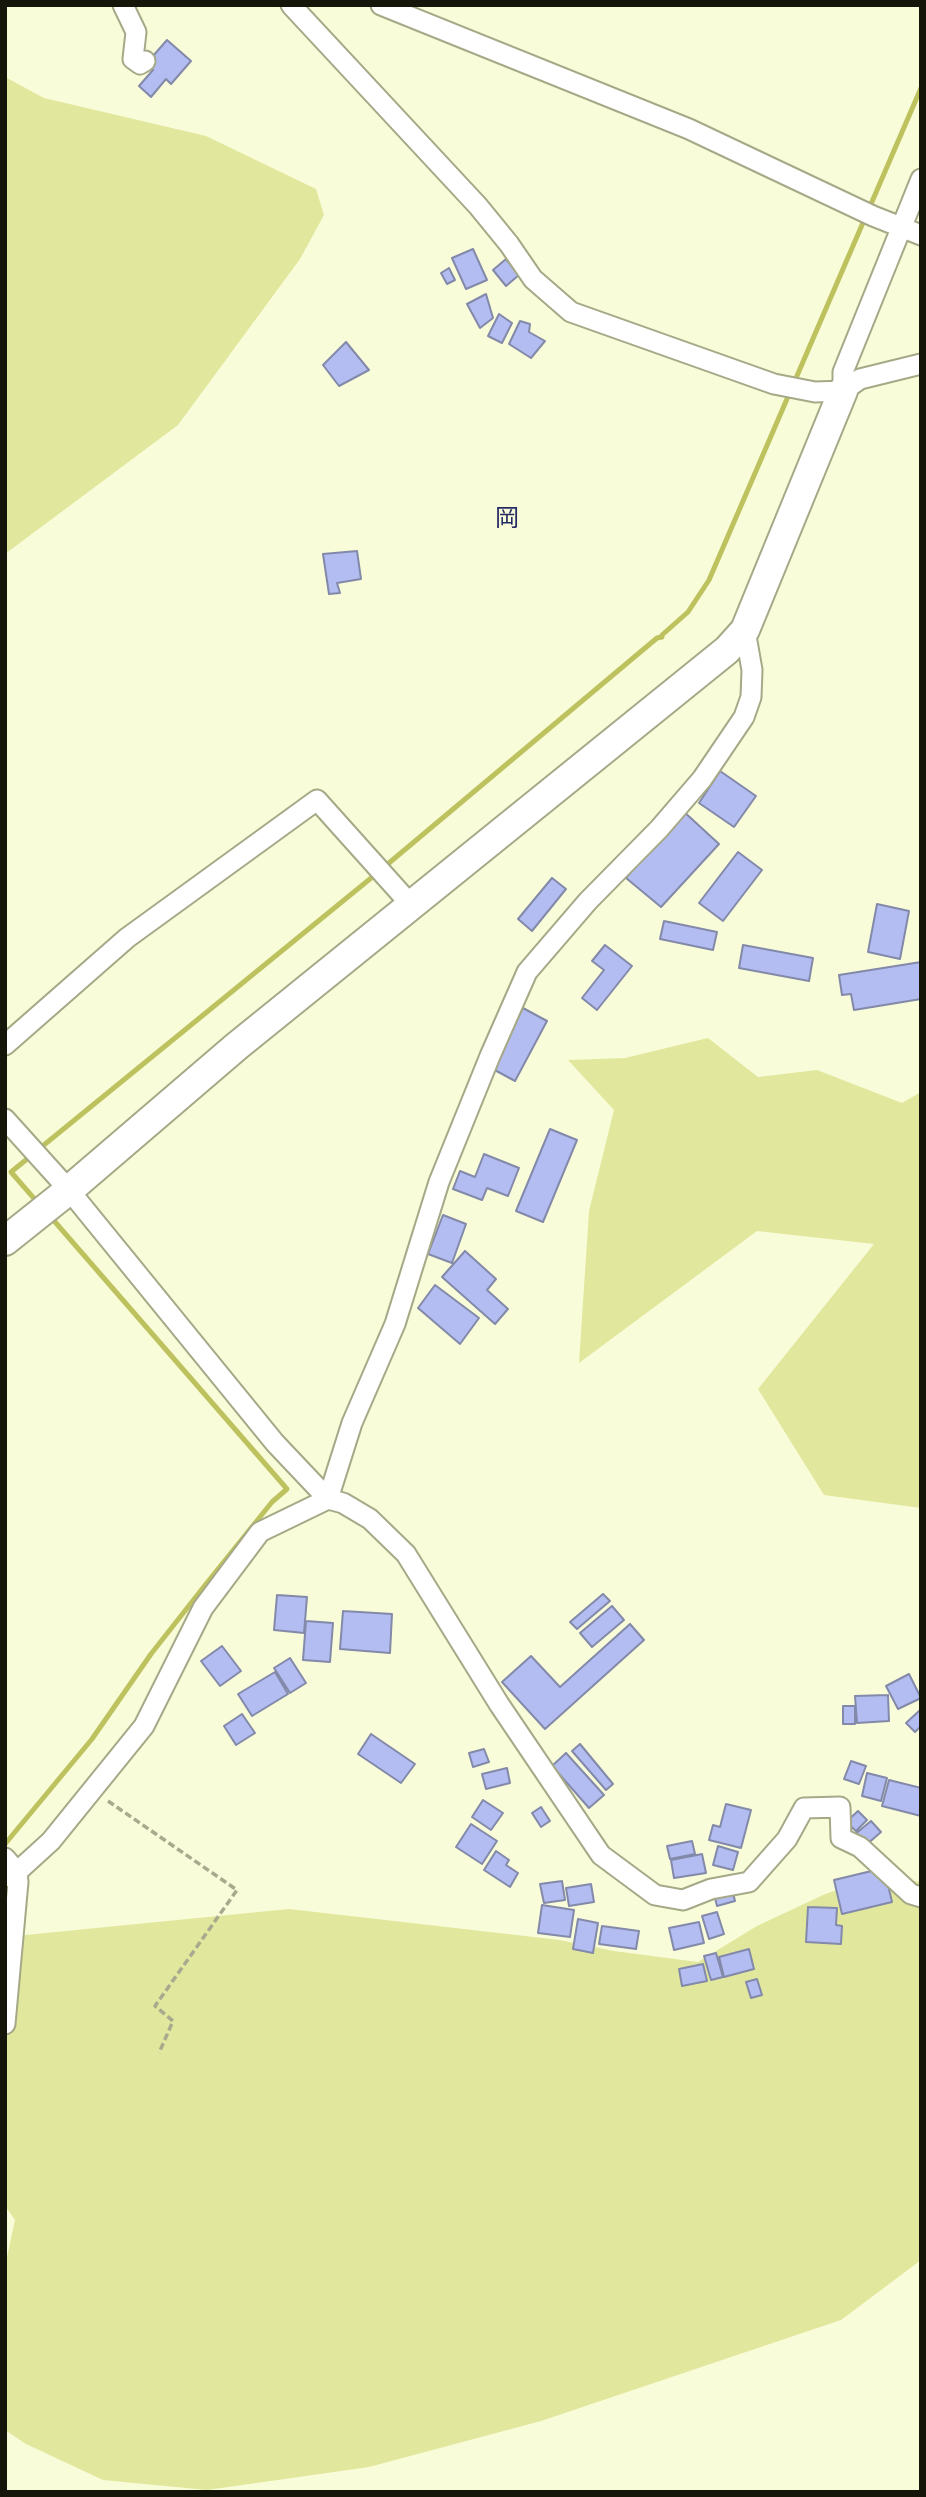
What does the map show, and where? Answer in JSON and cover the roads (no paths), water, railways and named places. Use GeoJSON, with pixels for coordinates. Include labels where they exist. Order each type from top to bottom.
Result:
{"type":"FeatureCollection","features":[{"type":"Feature","properties":{"kind":"street"},"geometry":{"type":"LineString","coordinates":[[123,5],[136,32],[133,59],[140,64],[145,61]]}},
{"type":"Feature","properties":{"kind":"street"},"geometry":{"type":"LineString","coordinates":[[291,5],[478,206],[533,279],[571,312],[775,384],[815,392],[843,391],[860,379],[921,364]]}},
{"type":"Feature","properties":{"kind":"street"},"geometry":{"type":"LineString","coordinates":[[381,5],[689,129],[921,235]]}},
{"type":"Feature","properties":{"kind":"street"},"geometry":{"type":"LineString","coordinates":[[5,1241],[69,1190],[237,1046],[727,650],[746,630],[843,391],[843,372],[921,179]]}},
{"type":"Feature","properties":{"kind":"street"},"geometry":{"type":"LineString","coordinates":[[5,2024],[18,1892],[9,1869],[51,1841],[144,1726],[203,1608],[260,1532],[328,1499],[352,1423],[395,1324],[439,1182],[489,1056],[527,972],[588,901],[668,819],[702,779],[744,717],[751,697],[752,670],[746,630]]}},
{"type":"Feature","properties":{"kind":"street"},"geometry":{"type":"LineString","coordinates":[[5,1045],[127,938],[317,800],[412,906]]}},
{"type":"Feature","properties":{"kind":"street"},"geometry":{"type":"LineString","coordinates":[[5,1119],[69,1190],[275,1443],[328,1499],[343,1503],[370,1519],[406,1554],[499,1704],[601,1855],[655,1895],[683,1900],[711,1888],[749,1881],[787,1839],[804,1808],[840,1807],[841,1838],[860,1847],[911,1894],[921,1897]]}},
{"type":"Feature","properties":{"kind":"waterway"},"geometry":{"type":"LineString","coordinates":[[383,868],[657,638],[662,637],[688,612],[709,580],[921,88]]}},
{"type":"Feature","properties":{"kind":"waterway"},"geometry":{"type":"LineString","coordinates":[[39,1149],[376,874]]}},
{"type":"Feature","properties":{"kind":"waterway"},"geometry":{"type":"LineString","coordinates":[[32,1155],[11,1172],[38,1203]]}},
{"type":"Feature","properties":{"kind":"waterway"},"geometry":{"type":"LineString","coordinates":[[5,1844],[92,1739],[151,1654],[206,1584],[272,1502],[287,1489],[49,1215]]}},
{"type":"Feature","properties":{"kind":"district","name":"岡"},"geometry":{"type":"Point","coordinates":[507,520]}}]}
